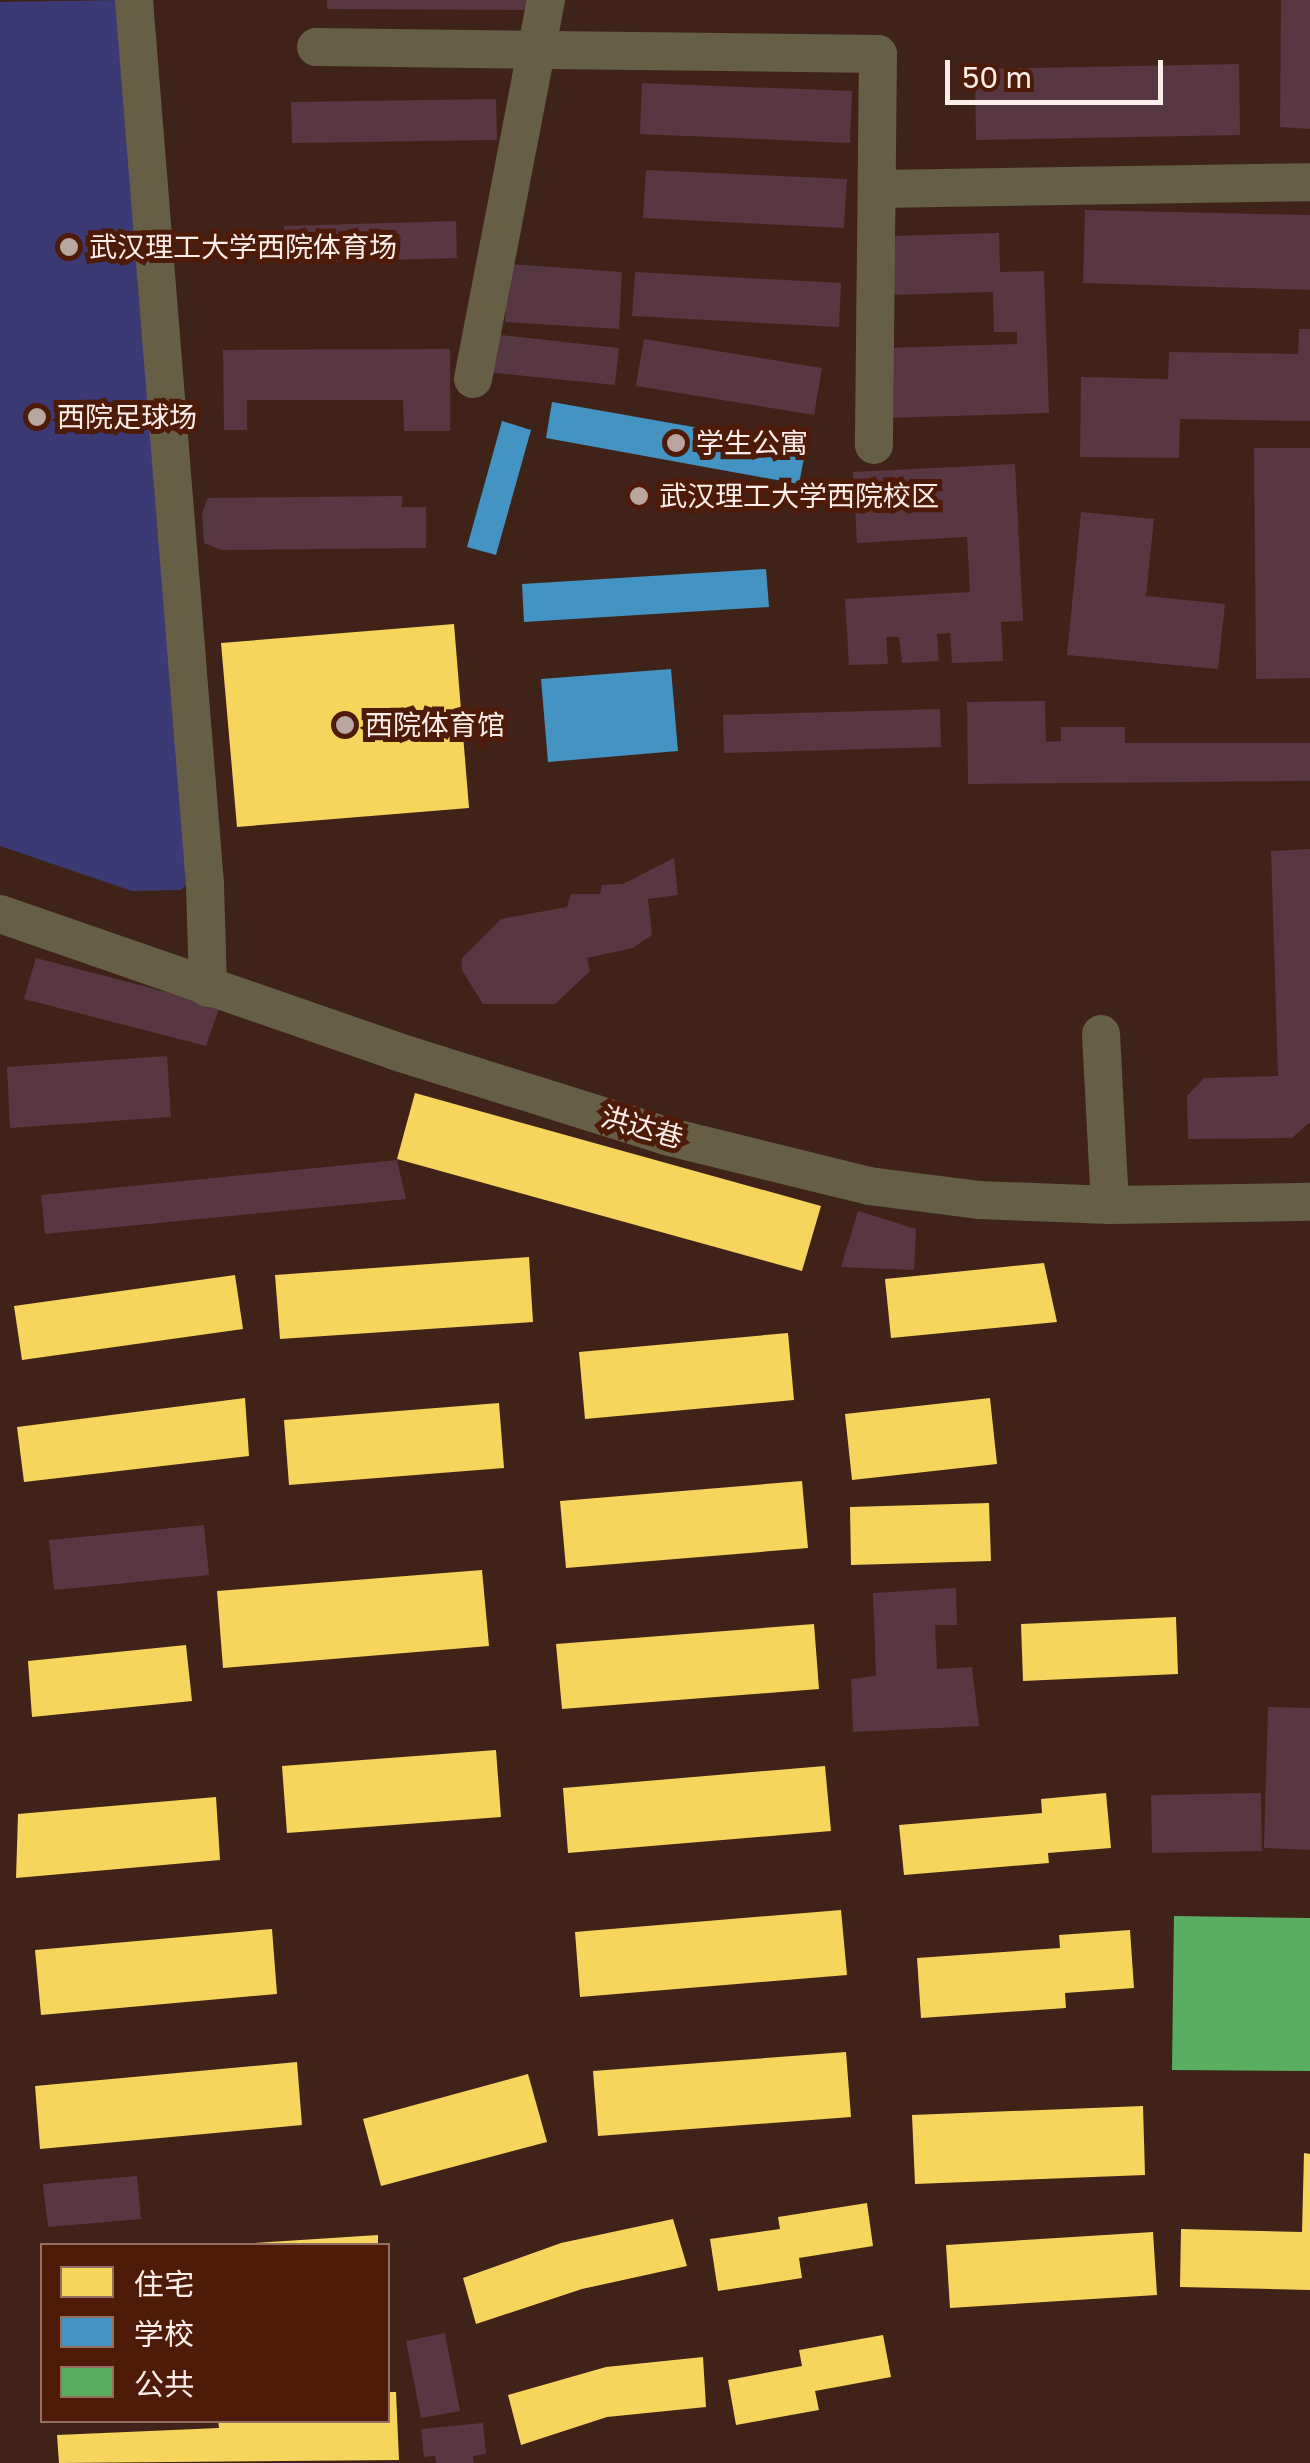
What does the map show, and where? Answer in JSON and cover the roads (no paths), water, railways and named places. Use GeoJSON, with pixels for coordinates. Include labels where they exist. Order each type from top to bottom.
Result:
{"type":"FeatureCollection","features":[{"type":"Feature","properties":{"kind":"street"},"geometry":{"type":"LineString","coordinates":[[134,0],[205,885],[208,988]]}},
{"type":"Feature","properties":{"kind":"street"},"geometry":{"type":"LineString","coordinates":[[473,379],[546,0]]}},
{"type":"Feature","properties":{"kind":"street"},"geometry":{"type":"LineString","coordinates":[[316,47],[878,54],[874,445]]}},
{"type":"Feature","properties":{"kind":"street"},"geometry":{"type":"LineString","coordinates":[[877,189],[1310,182]]}},
{"type":"Feature","properties":{"kind":"street","name":"洪达巷"},"geometry":{"type":"LineString","coordinates":[[0,914],[208,988],[666,1136],[869,1186],[980,1200],[1110,1205],[1310,1202]]}},
{"type":"Feature","properties":{"kind":"street"},"geometry":{"type":"LineString","coordinates":[[1101,1034],[1110,1205]]}},
{"type":"Feature","properties":{"kind":"place","name":"武汉理工大学西院体育场"},"geometry":{"type":"Point","coordinates":[69,247]}},
{"type":"Feature","properties":{"kind":"place","name":"西院足球场"},"geometry":{"type":"Point","coordinates":[37,417]}},
{"type":"Feature","properties":{"kind":"place","name":"学生公寓"},"geometry":{"type":"Point","coordinates":[676,443]}},
{"type":"Feature","properties":{"kind":"place","name":"武汉理工大学西院校区"},"geometry":{"type":"Point","coordinates":[639,496]}},
{"type":"Feature","properties":{"kind":"place","name":"西院体育馆"},"geometry":{"type":"Point","coordinates":[345,725]}}]}
